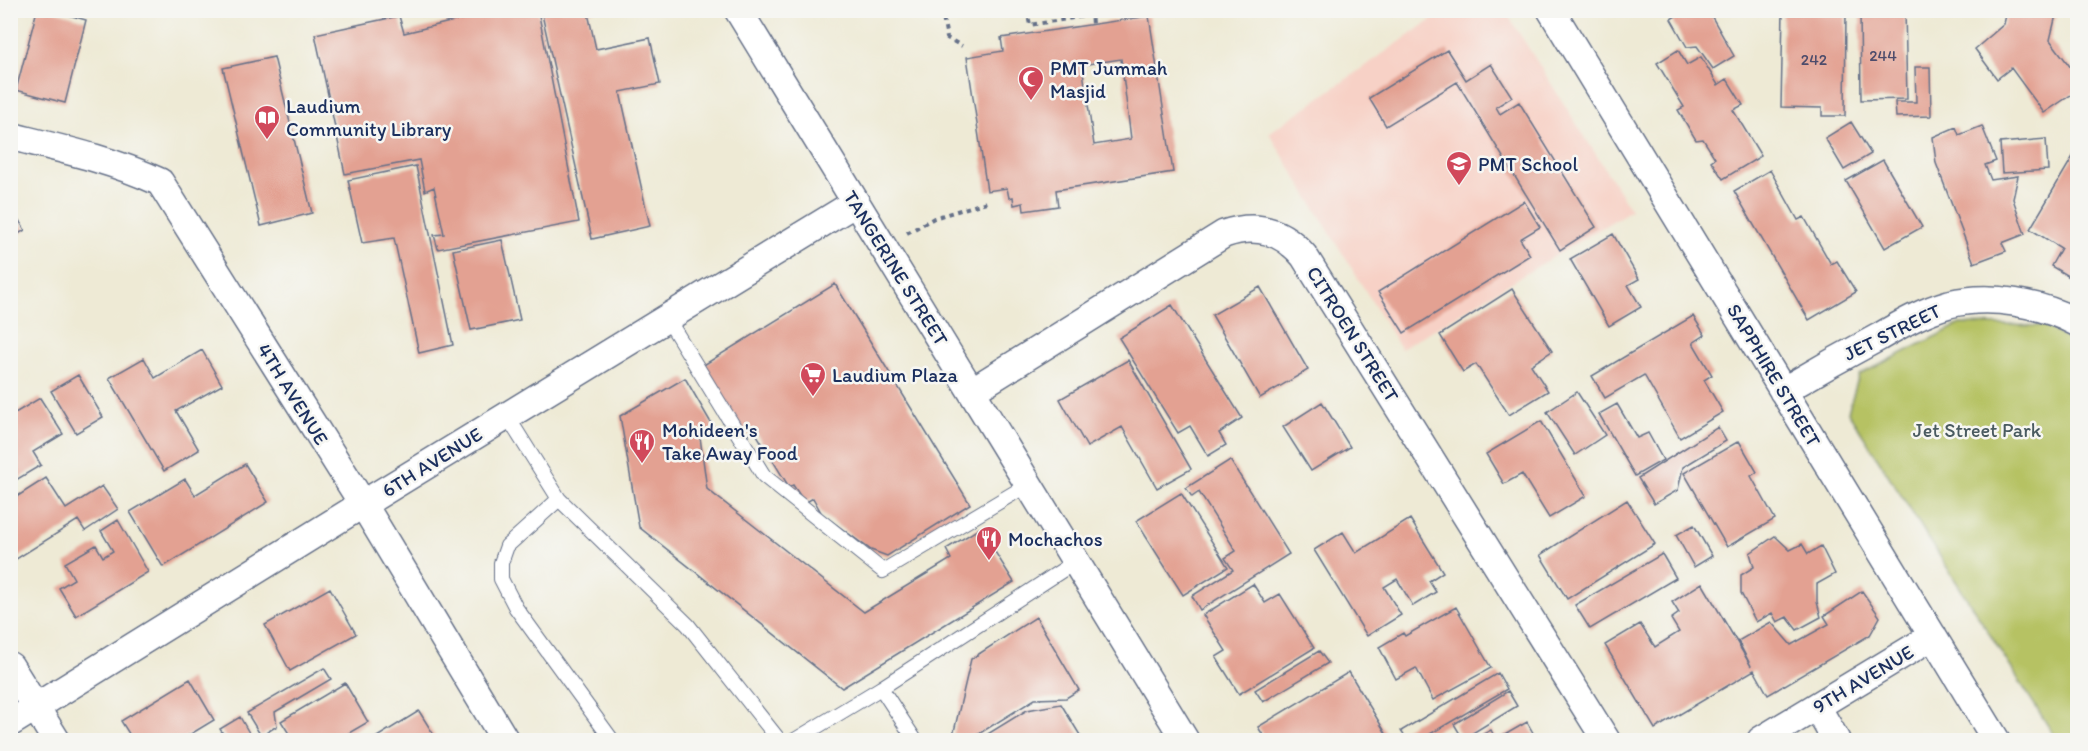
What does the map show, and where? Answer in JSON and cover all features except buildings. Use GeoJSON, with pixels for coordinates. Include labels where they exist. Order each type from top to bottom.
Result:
{"type":"FeatureCollection","features":[{"type":"Feature","properties":{"kind":"street","name":"TANGERINE STREET"},"geometry":{"type":"LineString","coordinates":[[738,10],[1185,741]]}},
{"type":"Feature","properties":{"kind":"street","name":"SAPPHIRE STREET"},"geometry":{"type":"LineString","coordinates":[[1551,10],[1996,741]]}},
{"type":"Feature","properties":{"kind":"street","name":"4TH AVENUE"},"geometry":{"type":"LineString","coordinates":[[10,136],[96,157],[127,167],[160,182],[363,504],[505,741]]}},
{"type":"Feature","properties":{"kind":"street","name":"6TH AVENUE"},"geometry":{"type":"LineString","coordinates":[[10,723],[855,202]]}},
{"type":"Feature","properties":{"kind":"street","name":"CITROEN STREET"},"geometry":{"type":"LineString","coordinates":[[972,391],[1224,234],[1244,228],[1275,233],[1296,246],[1304,256],[1606,741]]}},
{"type":"Feature","properties":{"kind":"street","name":"JET STREET"},"geometry":{"type":"LineString","coordinates":[[1783,390],[1913,318],[1952,304],[1998,301],[2026,304],[2046,309],[2078,323]]}},
{"type":"Feature","properties":{"kind":"street","name":"9TH AVENUE"},"geometry":{"type":"LineString","coordinates":[[1761,741],[1933,636]]}},
{"type":"Feature","properties":{"kind":"street"},"geometry":{"type":"LineString","coordinates":[[10,666],[56,741]]}},
{"type":"Feature","properties":{"kind":"street"},"geometry":{"type":"LineString","coordinates":[[1817,707],[1836,741]]}},
{"type":"Feature","properties":{"kind":"lane"},"geometry":{"type":"LineString","coordinates":[[667,318],[764,476],[883,571],[1029,484]]}},
{"type":"Feature","properties":{"kind":"lane"},"geometry":{"type":"LineString","coordinates":[[507,416],[559,499],[688,625],[779,741]]}},
{"type":"Feature","properties":{"kind":"lane"},"geometry":{"type":"LineString","coordinates":[[559,499],[507,546],[501,563],[501,579],[516,608],[612,741]]}},
{"type":"Feature","properties":{"kind":"lane"},"geometry":{"type":"LineString","coordinates":[[795,741],[1075,562]]}},
{"type":"Feature","properties":{"kind":"lane"},"geometry":{"type":"LineString","coordinates":[[880,688],[915,741]]}},
{"type":"Feature","properties":{"kind":"path"},"geometry":{"type":"LineString","coordinates":[[946,10],[943,17],[946,38],[962,45]]}},
{"type":"Feature","properties":{"kind":"path"},"geometry":{"type":"LineString","coordinates":[[1027,10],[1030,25],[1091,13],[1092,25]]}},
{"type":"Feature","properties":{"kind":"path"},"geometry":{"type":"LineString","coordinates":[[883,247],[934,218],[990,201]]}},
{"type":"Feature","properties":{"kind":"shaded area","name":"PMT School"},"geometry":{"type":"Polygon","coordinates":[[[1507,14],[1631,210],[1401,349],[1269,133],[1437,16],[1507,14]]]}},
{"type":"Feature","properties":{"kind":"green space","name":"Jet Street Park"},"geometry":{"type":"Polygon","coordinates":[[[1960,324],[2045,326],[2077,345],[2077,740],[2057,740],[1848,412],[1859,375],[1960,324]]]}},
{"type":"Feature","properties":{"kind":"place","name":"PMT Jummah Masjid"},"geometry":{"type":"Point","coordinates":[1031,102]}},
{"type":"Feature","properties":{"kind":"place","name":"Laudium Community Library"},"geometry":{"type":"Point","coordinates":[267,141]}},
{"type":"Feature","properties":{"kind":"place","name":"PMT School"},"geometry":{"type":"Point","coordinates":[1459,187]}},
{"type":"Feature","properties":{"kind":"place","name":"Laudium Plaza"},"geometry":{"type":"Point","coordinates":[813,398]}},
{"type":"Feature","properties":{"kind":"place","name":"Mohideen's Take Away Food"},"geometry":{"type":"Point","coordinates":[642,465]}},
{"type":"Feature","properties":{"kind":"place","name":"Mochachos"},"geometry":{"type":"Point","coordinates":[989,562]}}]}
